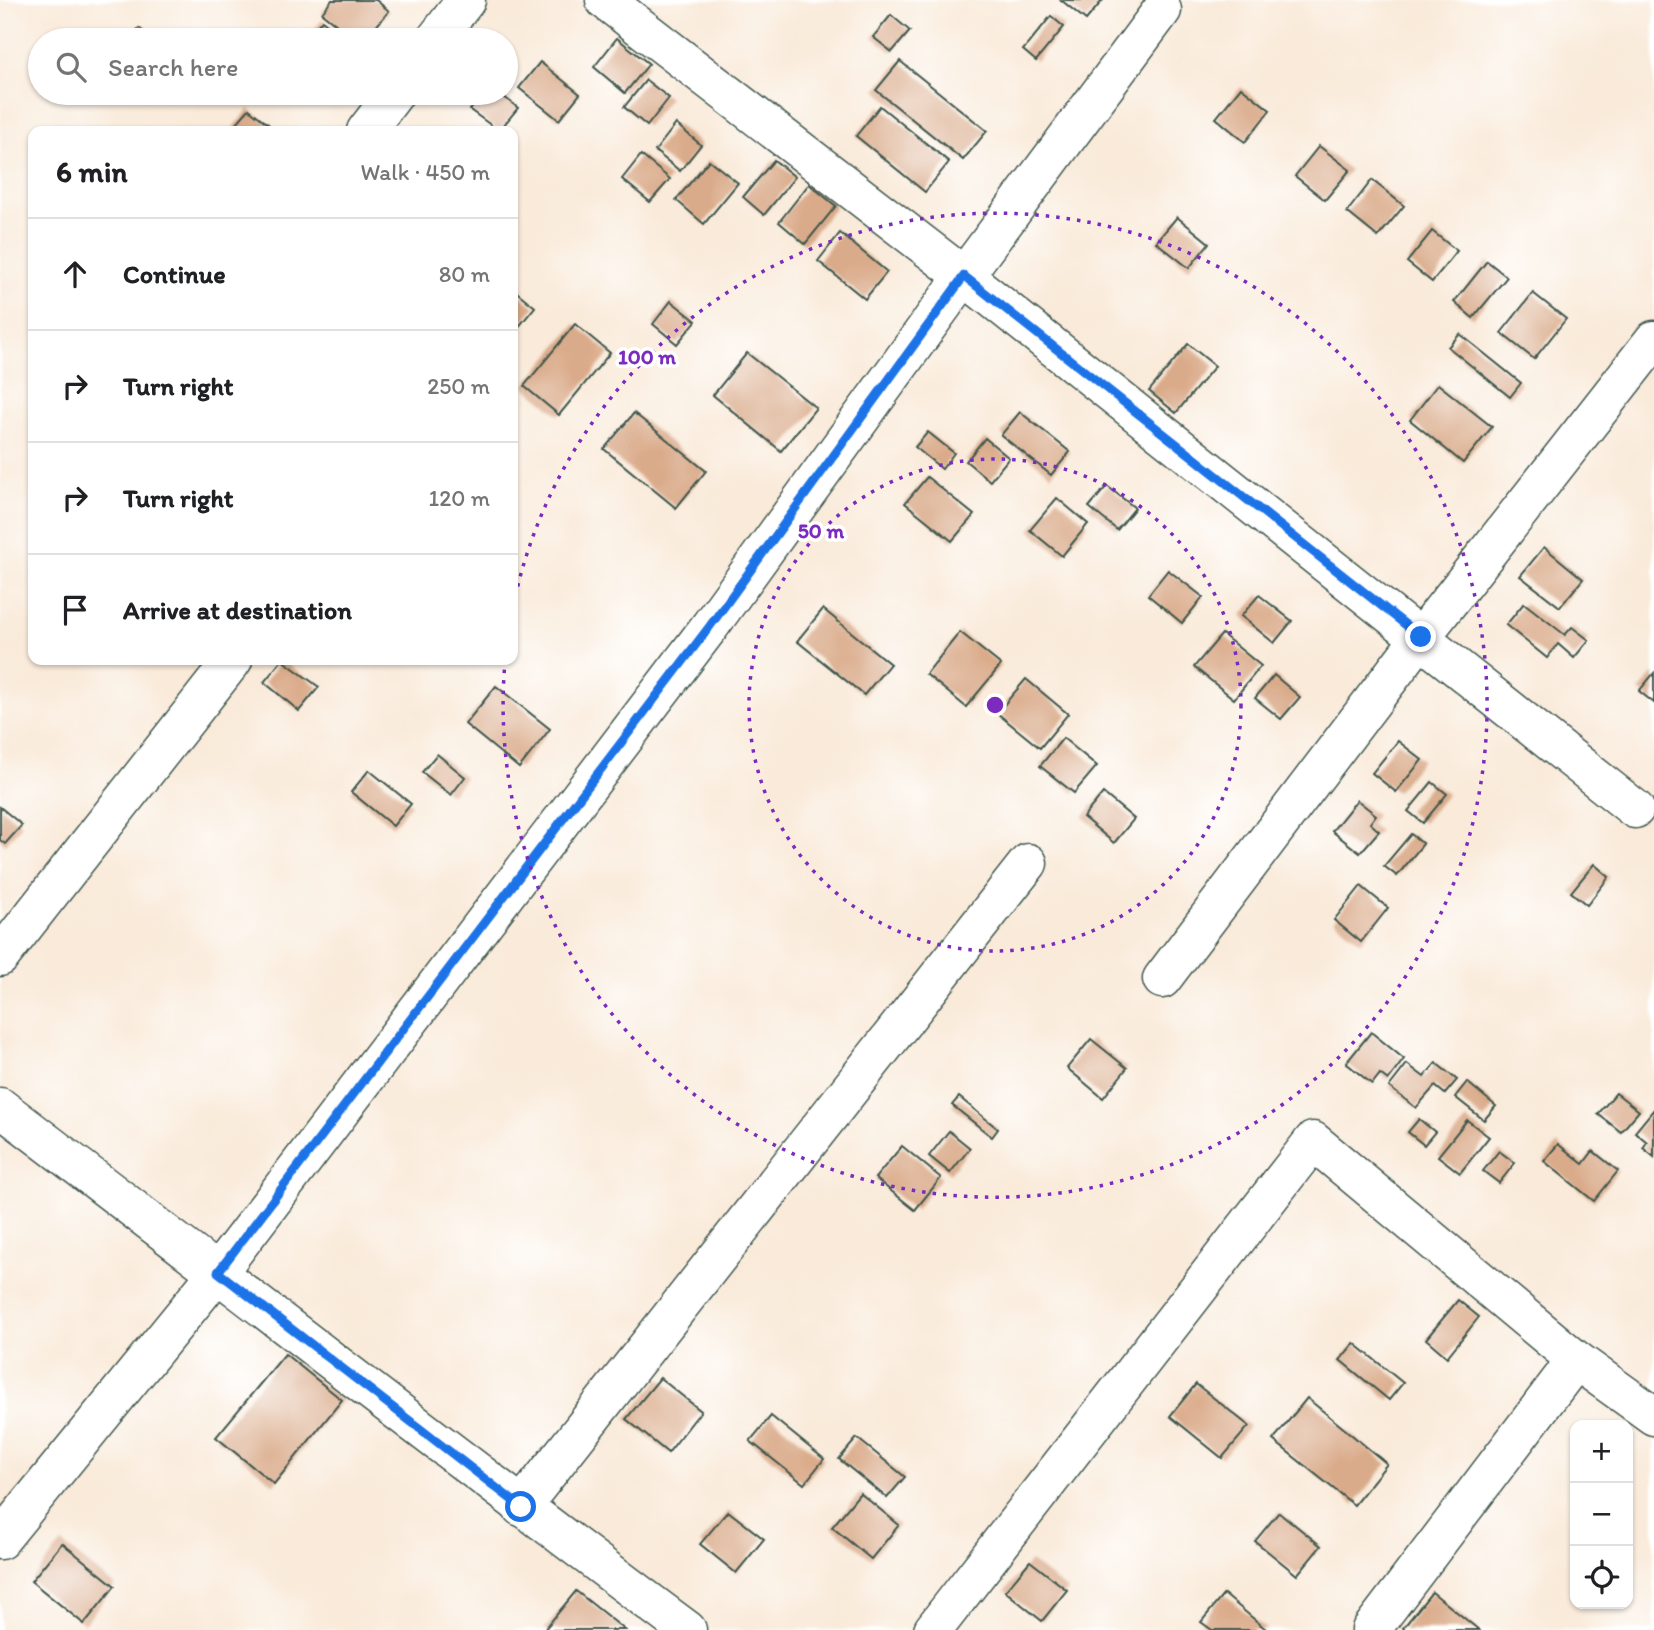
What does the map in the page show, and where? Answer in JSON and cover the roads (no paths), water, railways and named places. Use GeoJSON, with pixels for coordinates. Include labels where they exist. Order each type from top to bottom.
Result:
{"type":"FeatureCollection","features":[{"type":"Feature","properties":{"kind":"street"},"geometry":{"type":"LineString","coordinates":[[444,28],[466,0]]}},
{"type":"Feature","properties":{"kind":"street"},"geometry":{"type":"LineString","coordinates":[[605,0],[964,276],[1635,809]]}},
{"type":"Feature","properties":{"kind":"street"},"geometry":{"type":"LineString","coordinates":[[0,1540],[218,1272],[702,637],[964,276],[1162,10]]}},
{"type":"Feature","properties":{"kind":"street"},"geometry":{"type":"LineString","coordinates":[[370,126],[386,105]]}},
{"type":"Feature","properties":{"kind":"street"},"geometry":{"type":"LineString","coordinates":[[1162,979],[1421,637],[1654,340]]}},
{"type":"Feature","properties":{"kind":"street"},"geometry":{"type":"LineString","coordinates":[[0,957],[229,665]]}},
{"type":"Feature","properties":{"kind":"street"},"geometry":{"type":"LineString","coordinates":[[521,1507],[1028,863]]}},
{"type":"Feature","properties":{"kind":"street"},"geometry":{"type":"LineString","coordinates":[[0,1107],[521,1507],[687,1630]]}},
{"type":"Feature","properties":{"kind":"street"},"geometry":{"type":"LineString","coordinates":[[933,1630],[1313,1141],[1576,1360],[1654,1416]]}},
{"type":"Feature","properties":{"kind":"street"},"geometry":{"type":"LineString","coordinates":[[1371,1630],[1576,1360]]}}]}
